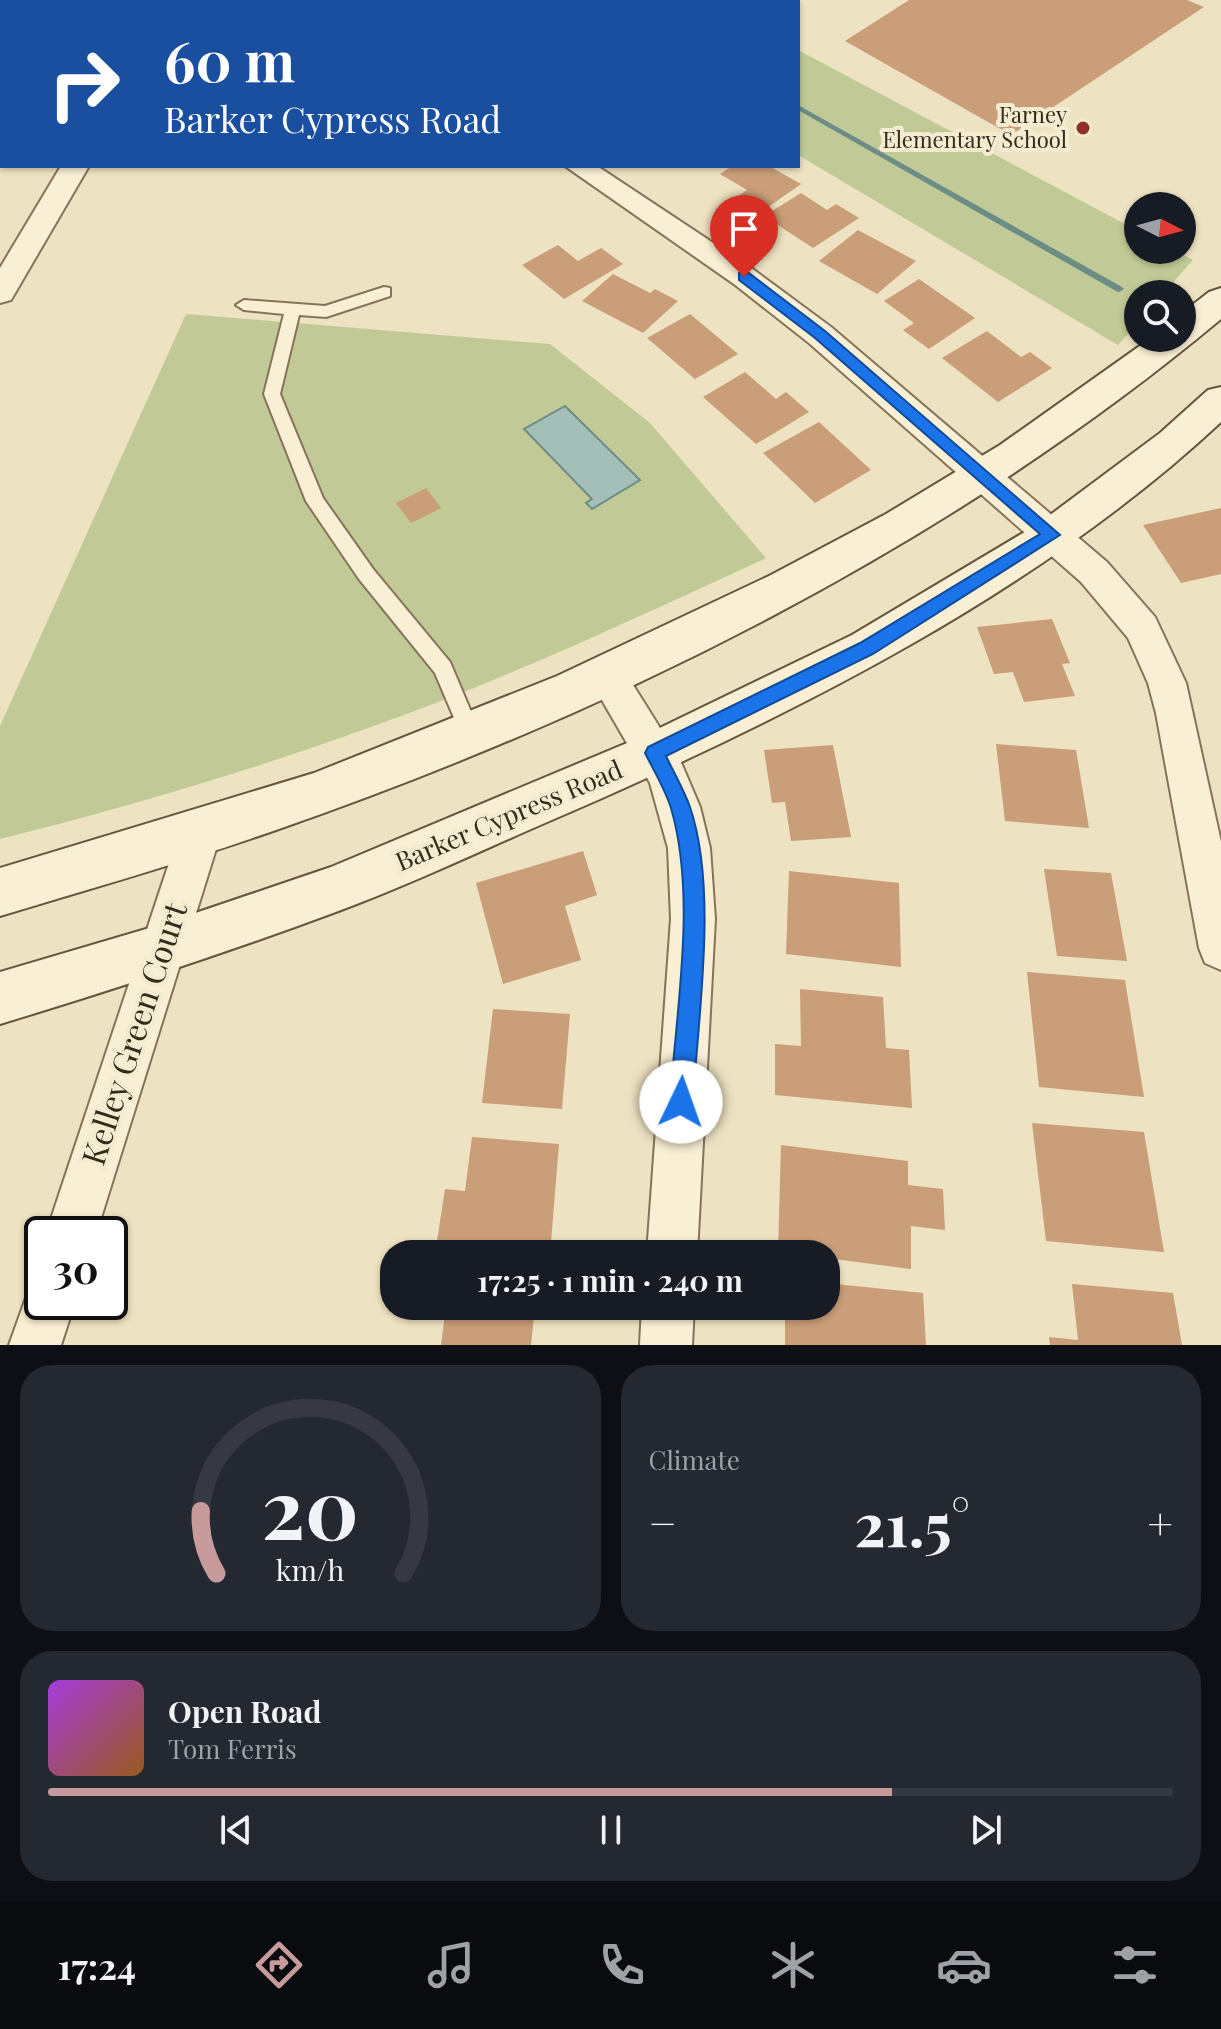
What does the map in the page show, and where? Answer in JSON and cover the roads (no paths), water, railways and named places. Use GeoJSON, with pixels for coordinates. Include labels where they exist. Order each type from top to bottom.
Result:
{"type":"FeatureCollection","features":[{"type":"Feature","properties":{"kind":"main road"},"geometry":{"type":"LineString","coordinates":[[1196,321],[1221,300]]}},
{"type":"Feature","properties":{"kind":"main road"},"geometry":{"type":"LineString","coordinates":[[0,892],[200,833],[315,794],[607,676],[807,578],[985,477],[1118,385],[1158,352]]}},
{"type":"Feature","properties":{"kind":"main road","name":"Barker Cypress Road"},"geometry":{"type":"LineString","coordinates":[[0,998],[163,949],[335,889],[655,753],[867,648],[1052,535],[1174,443],[1221,400]]}},
{"type":"Feature","properties":{"kind":"street"},"geometry":{"type":"LineString","coordinates":[[0,293],[74,168]]}},
{"type":"Feature","properties":{"kind":"street"},"geometry":{"type":"LineString","coordinates":[[582,168],[795,315],[1094,572],[1142,628],[1167,683],[1221,948]]}},
{"type":"Feature","properties":{"kind":"street"},"geometry":{"type":"LineString","coordinates":[[607,676],[655,753],[680,808],[692,865],[693,919],[673,1240]]}},
{"type":"Feature","properties":{"kind":"street","name":"Kelley Green Court"},"geometry":{"type":"LineString","coordinates":[[77,1216],[200,833]]}},
{"type":"Feature","properties":{"kind":"street"},"geometry":{"type":"LineString","coordinates":[[35,1345],[43,1320]]}},
{"type":"Feature","properties":{"kind":"street"},"geometry":{"type":"LineString","coordinates":[[666,1345],[667,1320]]}},
{"type":"Feature","properties":{"kind":"lane"},"geometry":{"type":"LineString","coordinates":[[244,305],[326,312],[384,292]]}},
{"type":"Feature","properties":{"kind":"lane"},"geometry":{"type":"LineString","coordinates":[[293,308],[272,394],[306,480],[315,501],[366,574],[443,668],[470,733]]}},
{"type":"Feature","properties":{"kind":"water"},"geometry":{"type":"Polygon","coordinates":[[[565,406],[640,480],[592,509],[586,503],[592,499],[524,429],[565,406]]]}},
{"type":"Feature","properties":{"kind":"waterway"},"geometry":{"type":"LineString","coordinates":[[800,108],[1119,289]]}},
{"type":"Feature","properties":{"kind":"place","name":"Farney Elementary School"},"geometry":{"type":"Point","coordinates":[1083,128]}}]}
